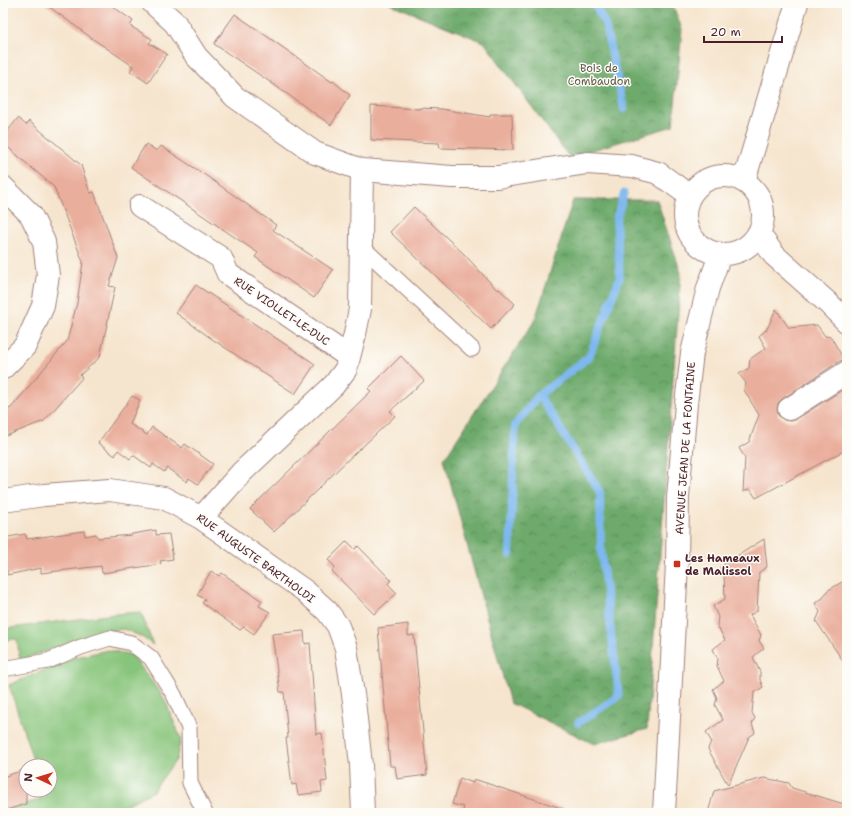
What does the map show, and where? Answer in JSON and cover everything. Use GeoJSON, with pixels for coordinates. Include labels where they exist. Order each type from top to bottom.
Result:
{"type":"FeatureCollection","features":[{"type":"Feature","properties":{"kind":"street"},"geometry":{"type":"LineString","coordinates":[[153,3],[175,23],[196,56],[235,97],[315,153],[362,170],[452,177],[498,177],[587,163],[632,166],[658,173],[690,196]]}},
{"type":"Feature","properties":{"kind":"street"},"geometry":{"type":"LineString","coordinates":[[744,181],[798,3]]}},
{"type":"Feature","properties":{"kind":"street"},"geometry":{"type":"LineString","coordinates":[[201,518],[242,472],[334,385],[346,369],[360,309],[362,170]]}},
{"type":"Feature","properties":{"kind":"street"},"geometry":{"type":"LineString","coordinates":[[720,176],[733,176],[744,181],[756,191],[764,209],[763,225],[759,234],[746,248],[737,252],[720,255],[704,249],[691,236],[686,221],[685,213],[690,196],[696,187],[708,179],[720,176]]}},
{"type":"Feature","properties":{"kind":"street"},"geometry":{"type":"LineString","coordinates":[[3,187],[31,215],[44,242],[48,275],[43,306],[25,346],[3,368]]}},
{"type":"Feature","properties":{"kind":"street","name":"RUE VIOLLET-LE-DUC"},"geometry":{"type":"LineString","coordinates":[[140,206],[221,258],[228,274],[349,357]]}},
{"type":"Feature","properties":{"kind":"street"},"geometry":{"type":"LineString","coordinates":[[759,234],[774,255],[847,322]]}},
{"type":"Feature","properties":{"kind":"street","name":"AVENUE JEAN DE LA FONTAINE"},"geometry":{"type":"LineString","coordinates":[[664,813],[677,564],[678,497],[686,404],[692,353],[708,288],[720,255]]}},
{"type":"Feature","properties":{"kind":"street"},"geometry":{"type":"LineString","coordinates":[[789,409],[847,372]]}},
{"type":"Feature","properties":{"kind":"street","name":"RUE AUGUSTE BARTHOLDI"},"geometry":{"type":"LineString","coordinates":[[3,501],[44,495],[110,490],[164,498],[201,518],[305,591],[327,611],[338,626],[346,648],[354,700],[361,765],[363,813]]}},
{"type":"Feature","properties":{"kind":"lane"},"geometry":{"type":"LineString","coordinates":[[361,246],[472,349]]}},
{"type":"Feature","properties":{"kind":"lane"},"geometry":{"type":"LineString","coordinates":[[3,669],[48,661],[81,647],[110,638],[131,643],[151,658],[174,695],[189,728],[190,783],[205,813]]}},
{"type":"Feature","properties":{"kind":"green space","name":"Bois de Combaudon"},"geometry":{"type":"Polygon","coordinates":[[[388,3],[672,3],[682,29],[673,126],[569,157],[484,42],[388,3]]]}},
{"type":"Feature","properties":{"kind":"green space"},"geometry":{"type":"Polygon","coordinates":[[[573,200],[657,200],[681,273],[647,729],[594,744],[510,703],[444,459],[535,320],[573,200]]]}},
{"type":"Feature","properties":{"kind":"green space"},"geometry":{"type":"Polygon","coordinates":[[[141,612],[153,645],[142,637],[124,629],[93,633],[77,641],[20,660],[17,639],[3,640],[3,629],[141,612]]]}},
{"type":"Feature","properties":{"kind":"green space"},"geometry":{"type":"Polygon","coordinates":[[[108,650],[132,655],[164,698],[181,739],[176,760],[152,792],[117,809],[96,813],[3,813],[3,811],[41,798],[58,798],[58,758],[32,758],[9,685],[76,657],[108,650]]]}},
{"type":"Feature","properties":{"kind":"building"},"geometry":{"type":"Polygon","coordinates":[[[44,3],[108,3],[133,21],[130,26],[152,39],[149,43],[167,54],[148,83],[130,71],[133,66],[44,3]]]}},
{"type":"Feature","properties":{"kind":"building"},"geometry":{"type":"Polygon","coordinates":[[[235,14],[332,82],[333,81],[350,95],[331,125],[214,44],[235,14]]]}},
{"type":"Feature","properties":{"kind":"building"},"geometry":{"type":"Polygon","coordinates":[[[371,106],[441,109],[490,117],[490,114],[512,114],[513,150],[440,148],[439,143],[371,140],[371,106]]]}},
{"type":"Feature","properties":{"kind":"building"},"geometry":{"type":"Polygon","coordinates":[[[18,118],[26,125],[29,121],[81,165],[90,193],[94,192],[118,258],[109,286],[115,287],[100,357],[80,375],[82,378],[44,421],[3,437],[3,411],[11,408],[67,341],[77,303],[83,262],[54,187],[3,143],[3,137],[18,118]]]}},
{"type":"Feature","properties":{"kind":"building"},"geometry":{"type":"Polygon","coordinates":[[[146,144],[157,151],[161,146],[208,177],[276,225],[273,230],[333,270],[314,298],[255,257],[258,253],[131,167],[146,144]]]}},
{"type":"Feature","properties":{"kind":"building"},"geometry":{"type":"Polygon","coordinates":[[[414,207],[464,254],[497,290],[499,289],[515,304],[491,329],[390,232],[414,207]]]}},
{"type":"Feature","properties":{"kind":"building"},"geometry":{"type":"Polygon","coordinates":[[[196,285],[315,364],[295,394],[212,339],[176,313],[196,285]]]}},
{"type":"Feature","properties":{"kind":"building"},"geometry":{"type":"Polygon","coordinates":[[[776,309],[789,328],[817,325],[825,336],[831,337],[844,360],[840,361],[782,399],[778,403],[778,415],[784,420],[795,420],[847,387],[847,449],[756,498],[750,489],[743,492],[745,458],[739,448],[749,442],[759,415],[744,390],[746,383],[739,374],[749,368],[750,359],[766,348],[759,336],[767,329],[776,309]]]}},
{"type":"Feature","properties":{"kind":"building"},"geometry":{"type":"Polygon","coordinates":[[[401,356],[424,381],[390,411],[395,416],[274,532],[250,509],[371,391],[368,389],[401,356]]]}},
{"type":"Feature","properties":{"kind":"building"},"geometry":{"type":"Polygon","coordinates":[[[132,396],[140,400],[130,424],[147,435],[152,427],[182,448],[185,444],[213,464],[198,484],[189,478],[187,482],[167,468],[164,472],[153,464],[151,468],[133,455],[130,459],[118,450],[115,456],[98,443],[132,396]]]}},
{"type":"Feature","properties":{"kind":"building"},"geometry":{"type":"Polygon","coordinates":[[[156,530],[156,535],[169,534],[173,559],[160,561],[161,564],[102,573],[101,566],[41,573],[41,568],[7,575],[7,570],[3,571],[3,538],[25,534],[27,539],[84,531],[85,536],[96,534],[98,538],[132,535],[156,530]]]}},
{"type":"Feature","properties":{"kind":"building"},"geometry":{"type":"Polygon","coordinates":[[[764,539],[767,567],[759,572],[757,611],[750,615],[761,635],[759,641],[764,648],[753,657],[760,672],[760,680],[763,687],[754,693],[752,713],[755,718],[752,724],[755,733],[749,737],[728,785],[708,749],[711,741],[706,732],[723,720],[715,705],[717,698],[713,689],[724,681],[717,666],[718,659],[713,649],[725,640],[717,625],[718,617],[713,606],[725,599],[724,575],[720,567],[764,539]]]}},
{"type":"Feature","properties":{"kind":"building"},"geometry":{"type":"Polygon","coordinates":[[[347,541],[355,549],[358,546],[391,580],[388,584],[397,593],[374,614],[332,571],[335,567],[328,560],[347,541]]]}},
{"type":"Feature","properties":{"kind":"building"},"geometry":{"type":"Polygon","coordinates":[[[211,571],[219,576],[222,573],[262,601],[259,606],[270,612],[254,634],[244,627],[240,630],[202,603],[205,599],[197,595],[211,571]]]}},
{"type":"Feature","properties":{"kind":"building"},"geometry":{"type":"Polygon","coordinates":[[[847,579],[847,667],[816,621],[820,612],[815,603],[823,598],[827,591],[847,579]]]}},
{"type":"Feature","properties":{"kind":"building"},"geometry":{"type":"Polygon","coordinates":[[[408,624],[408,636],[414,635],[427,775],[397,779],[395,766],[390,766],[378,628],[408,624]]]}},
{"type":"Feature","properties":{"kind":"building"},"geometry":{"type":"Polygon","coordinates":[[[304,631],[305,644],[310,643],[316,734],[322,733],[327,781],[321,782],[322,792],[298,795],[296,784],[292,785],[286,738],[288,738],[284,692],[280,692],[272,634],[304,631]]]}},
{"type":"Feature","properties":{"kind":"building"},"geometry":{"type":"Polygon","coordinates":[[[18,772],[18,798],[26,798],[26,804],[3,811],[3,777],[18,772]]]}},
{"type":"Feature","properties":{"kind":"building"},"geometry":{"type":"Polygon","coordinates":[[[460,778],[473,783],[474,779],[564,809],[564,813],[462,813],[464,807],[452,804],[460,778]]]}},
{"type":"Feature","properties":{"kind":"building"},"geometry":{"type":"Polygon","coordinates":[[[764,778],[789,783],[792,788],[847,805],[847,813],[708,813],[714,791],[764,778]]]}},
{"type":"Feature","properties":{"kind":"waterway"},"geometry":{"type":"LineString","coordinates":[[594,3],[605,24],[624,109]]}},
{"type":"Feature","properties":{"kind":"waterway"},"geometry":{"type":"LineString","coordinates":[[578,723],[619,696],[601,550],[600,492],[539,395],[589,357],[620,277],[616,220],[624,193]]}},
{"type":"Feature","properties":{"kind":"waterway"},"geometry":{"type":"LineString","coordinates":[[510,554],[515,425],[539,395]]}},
{"type":"Feature","properties":{"kind":"place","name":"Les Hameaux de Malissol"},"geometry":{"type":"Point","coordinates":[677,564]}}]}
